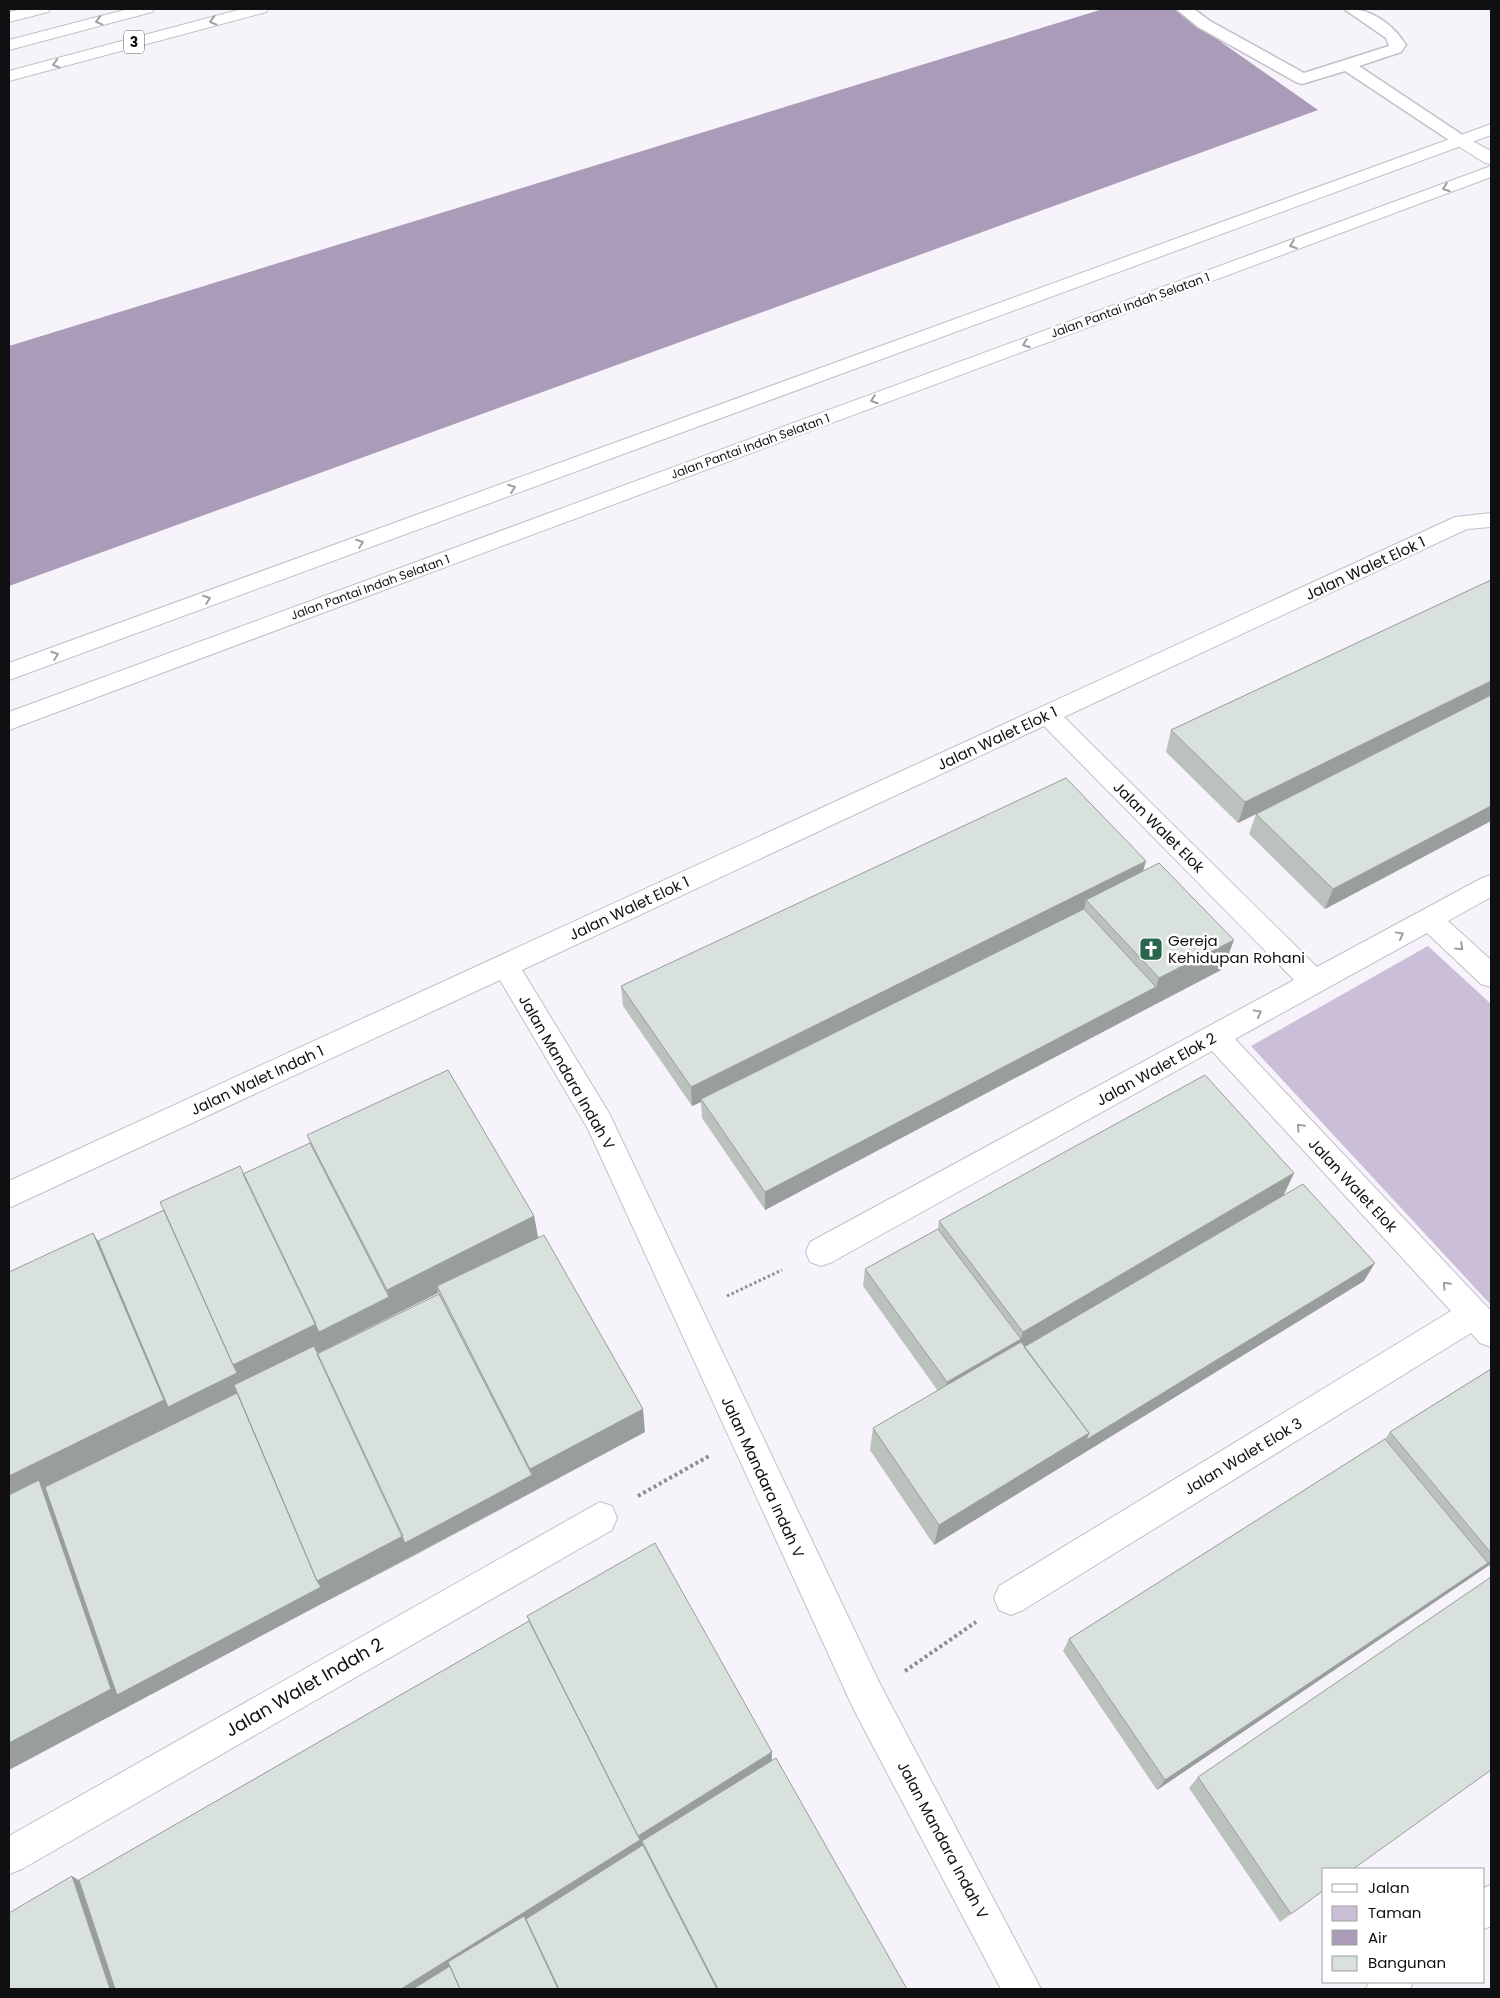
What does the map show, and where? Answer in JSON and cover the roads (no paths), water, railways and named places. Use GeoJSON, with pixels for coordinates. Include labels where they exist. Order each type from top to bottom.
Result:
{"type":"FeatureCollection","features":[{"type":"Feature","properties":{"kind":"main road"},"geometry":{"type":"LineString","coordinates":[[9,17],[42,9]]}},
{"type":"Feature","properties":{"kind":"main road","name":"3"},"geometry":{"type":"LineString","coordinates":[[9,45],[146,9]]}},
{"type":"Feature","properties":{"kind":"main road","name":"3"},"geometry":{"type":"LineString","coordinates":[[9,76],[260,9]]}},
{"type":"Feature","properties":{"kind":"main road"},"geometry":{"type":"LineString","coordinates":[[9,672],[1491,129]]}},
{"type":"Feature","properties":{"kind":"main road"},"geometry":{"type":"LineString","coordinates":[[1461,140],[1491,159]]}},
{"type":"Feature","properties":{"kind":"main road","name":"Jalan Pantai Indah Selatan 1"},"geometry":{"type":"LineString","coordinates":[[9,721],[1491,171]]}},
{"type":"Feature","properties":{"kind":"main road","name":"Jalan Walet Elok 1"},"geometry":{"type":"LineString","coordinates":[[505,965],[1463,522],[1491,520]]}},
{"type":"Feature","properties":{"kind":"main road","name":"Jalan Walet Elok"},"geometry":{"type":"LineString","coordinates":[[1047,714],[1314,982]]}},
{"type":"Feature","properties":{"kind":"main road","name":"Jalan Walet Elok 2"},"geometry":{"type":"LineString","coordinates":[[820,1252],[1491,885]]}},
{"type":"Feature","properties":{"kind":"main road"},"geometry":{"type":"LineString","coordinates":[[1429,919],[1491,976]]}},
{"type":"Feature","properties":{"kind":"main road","name":"Jalan Walet Indah 1"},"geometry":{"type":"LineString","coordinates":[[9,1195],[505,965]]}},
{"type":"Feature","properties":{"kind":"main road","name":"Jalan Mandara Indah V"},"geometry":{"type":"LineString","coordinates":[[505,965],[599,1122],[867,1697],[1022,1989]]}},
{"type":"Feature","properties":{"kind":"main road","name":"Jalan Walet Elok"},"geometry":{"type":"LineString","coordinates":[[1215,1036],[1483,1324]]}},
{"type":"Feature","properties":{"kind":"main road","name":"Jalan Walet Elok 3"},"geometry":{"type":"LineString","coordinates":[[1011,1598],[1483,1324]]}},
{"type":"Feature","properties":{"kind":"main road","name":"Jalan Walet Indah 2"},"geometry":{"type":"LineString","coordinates":[[9,1856],[600,1518]]}},
{"type":"Feature","properties":{"kind":"lane"},"geometry":{"type":"LineString","coordinates":[[1184,9],[1204,24],[1302,79],[1395,49],[1398,45],[1392,35],[1352,9]]}},
{"type":"Feature","properties":{"kind":"lane"},"geometry":{"type":"LineString","coordinates":[[1347,65],[1461,140]]}},
{"type":"Feature","properties":{"kind":"water"},"geometry":{"type":"Polygon","coordinates":[[[1103,9],[1174,9],[1318,110],[9,586],[9,346],[1103,9]]]}},
{"type":"Feature","properties":{"kind":"place","name":"Gereja Kehidupan Rohani"},"geometry":{"type":"Point","coordinates":[1151,949]}}]}
